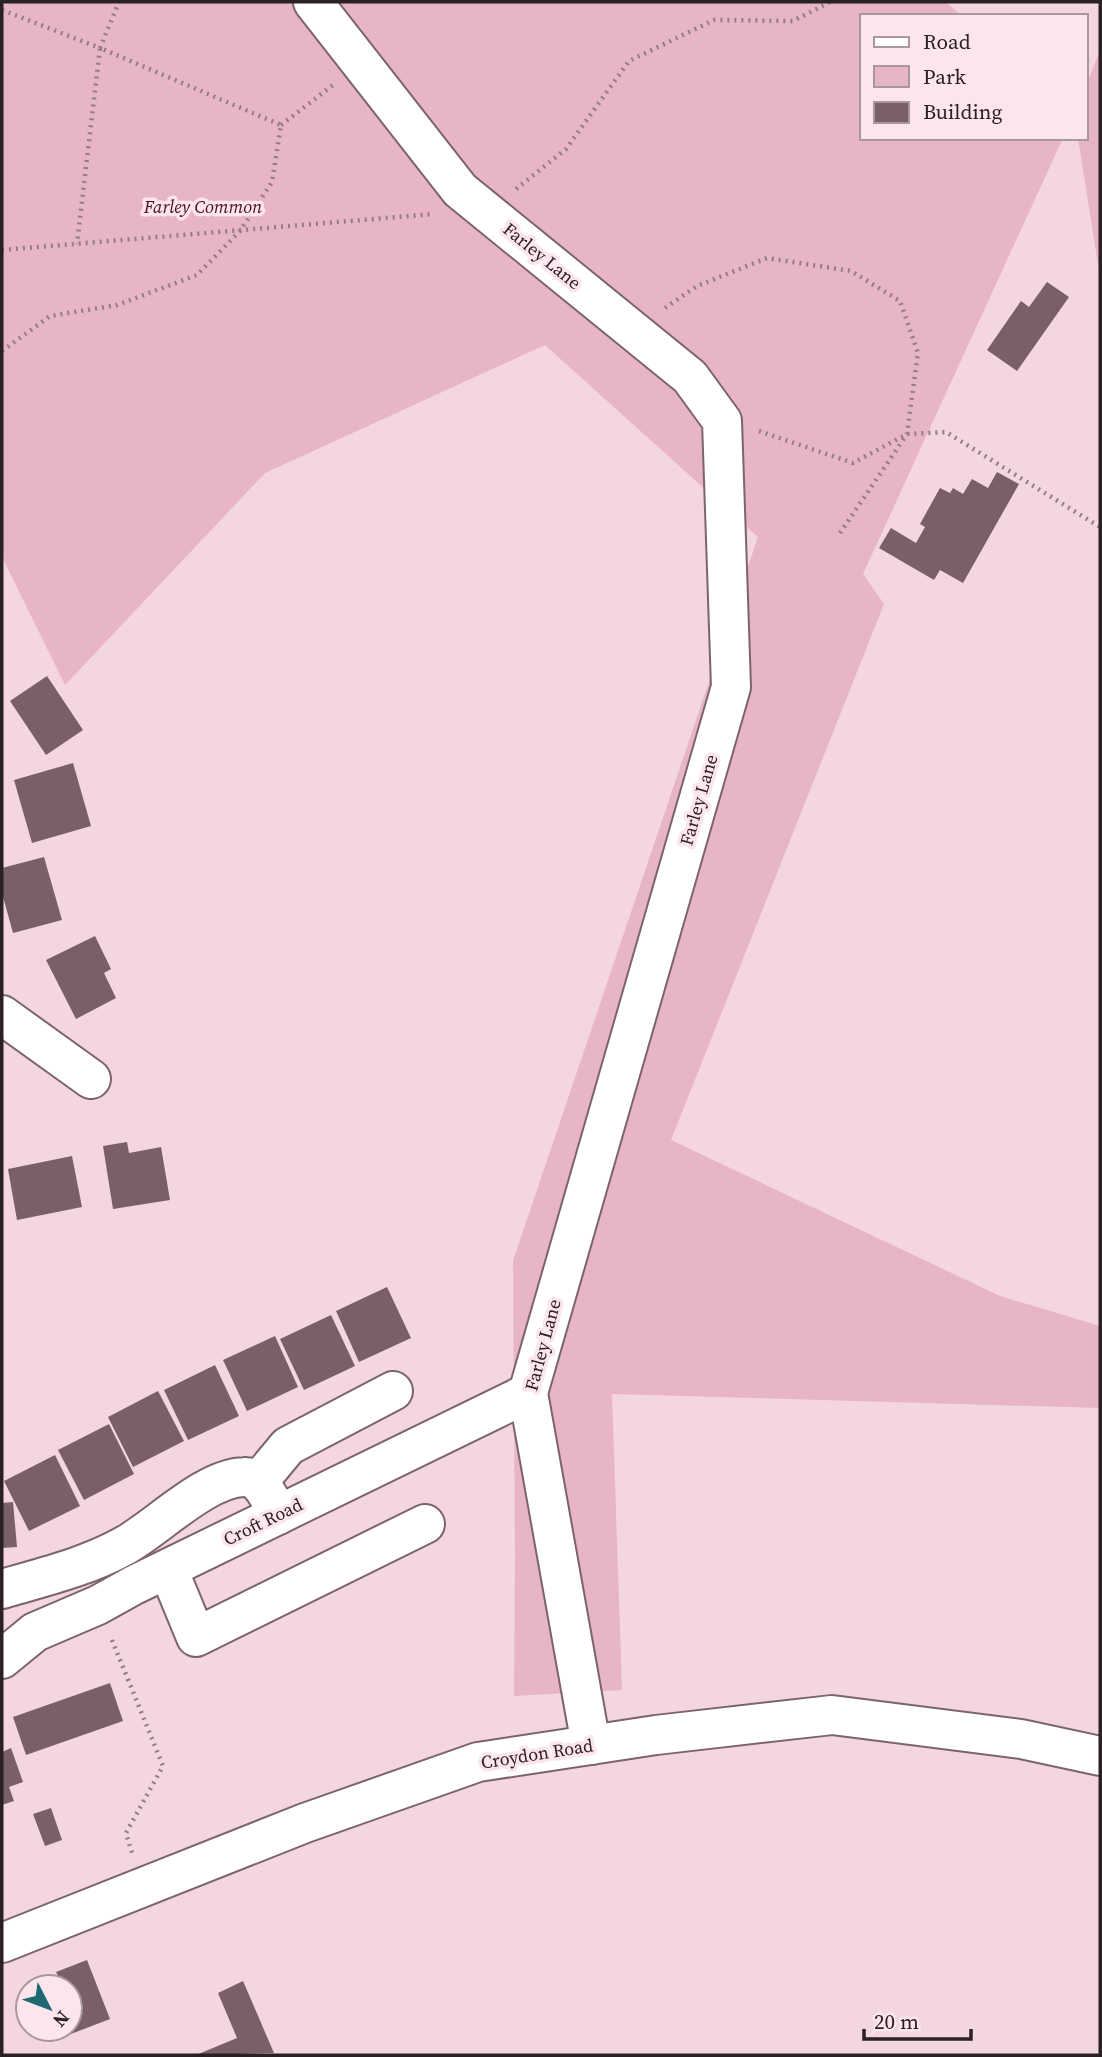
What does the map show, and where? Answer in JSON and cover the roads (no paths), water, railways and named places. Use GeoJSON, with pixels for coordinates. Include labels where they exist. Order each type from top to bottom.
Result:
{"type":"FeatureCollection","features":[{"type":"Feature","properties":{"kind":"street","name":"Farley Lane"},"geometry":{"type":"LineString","coordinates":[[313,2],[460,190],[691,377],[722,421],[731,687],[528,1393],[591,1745]]}},
{"type":"Feature","properties":{"kind":"street"},"geometry":{"type":"LineString","coordinates":[[2,1015],[91,1079]]}},
{"type":"Feature","properties":{"kind":"street"},"geometry":{"type":"LineString","coordinates":[[259,1481],[288,1446],[393,1391]]}},
{"type":"Feature","properties":{"kind":"street","name":"Croft Road"},"geometry":{"type":"LineString","coordinates":[[2,1658],[18,1630],[98,1605],[528,1393]]}},
{"type":"Feature","properties":{"kind":"street"},"geometry":{"type":"LineString","coordinates":[[2,1590],[82,1565],[125,1546],[189,1501],[222,1482],[246,1476],[259,1481],[278,1515]]}},
{"type":"Feature","properties":{"kind":"street"},"geometry":{"type":"LineString","coordinates":[[167,1569],[196,1637],[425,1524]]}},
{"type":"Feature","properties":{"kind":"street","name":"Croydon Road"},"geometry":{"type":"LineString","coordinates":[[2,1943],[305,1823],[478,1762],[832,1715],[1021,1739],[1100,1756]]}},
{"type":"Feature","properties":{"kind":"park label","name":"Farley Common"},"geometry":{"type":"Point","coordinates":[203,207]}}]}
